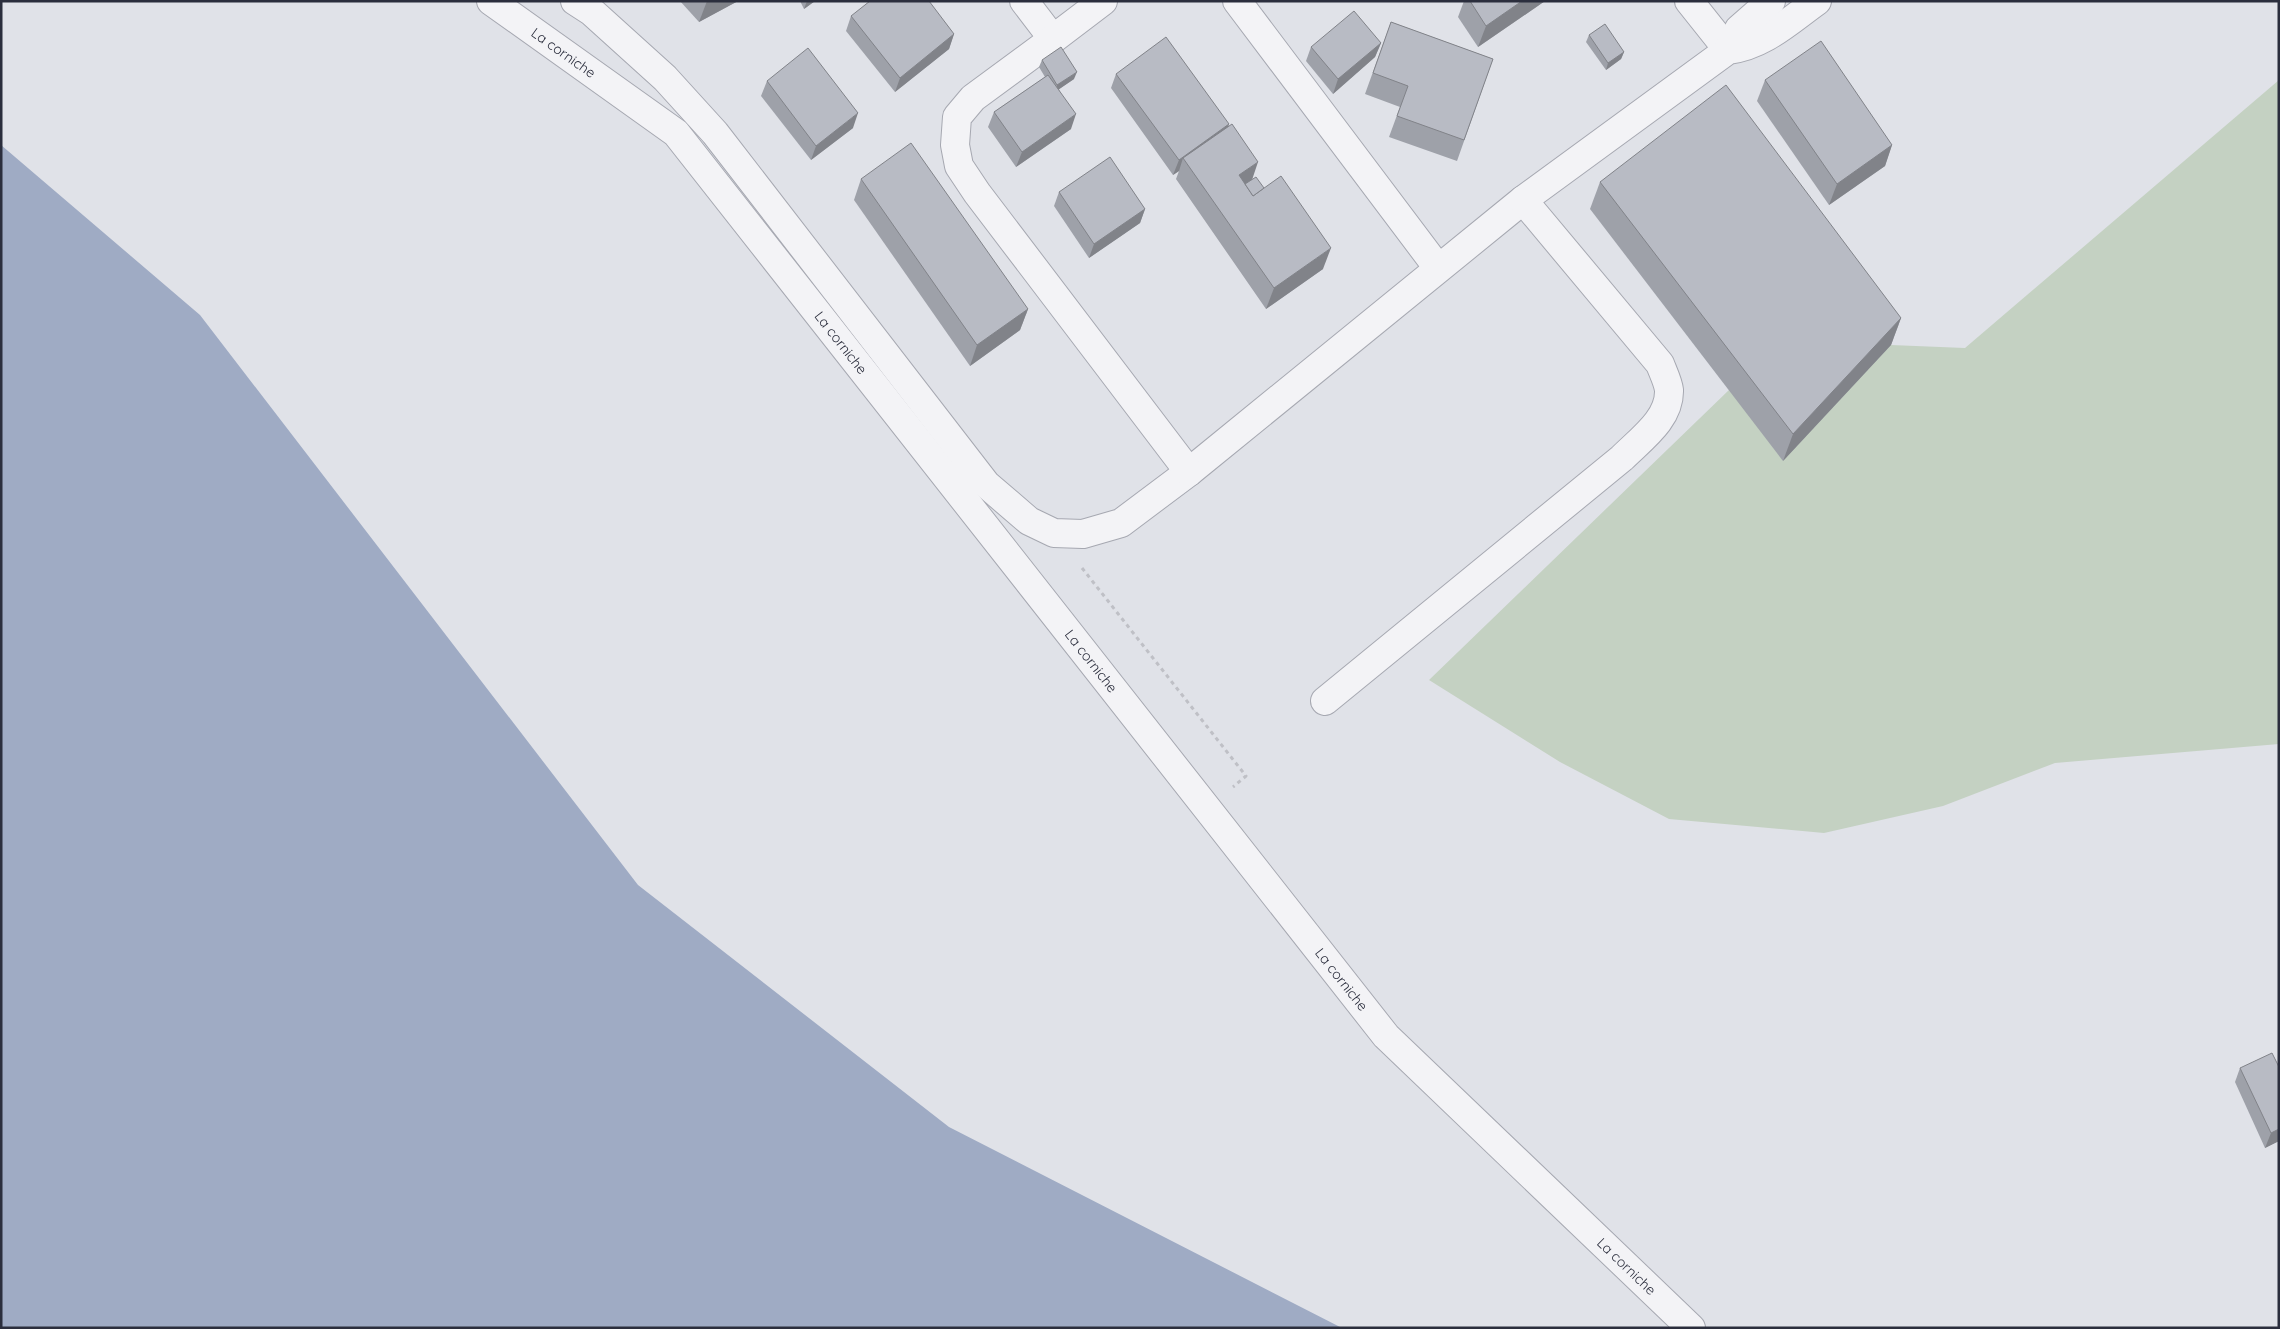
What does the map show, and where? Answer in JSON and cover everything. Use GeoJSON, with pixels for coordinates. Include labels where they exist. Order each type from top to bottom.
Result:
{"type":"FeatureCollection","features":[{"type":"Feature","properties":{"kind":"street","name":"La corniche"},"geometry":{"type":"LineString","coordinates":[[491,1],[676,133],[1386,1036],[1691,1328]]}},
{"type":"Feature","properties":{"kind":"street"},"geometry":{"type":"LineString","coordinates":[[574,1],[592,12],[665,78],[715,133],[986,484],[1029,521],[1054,533],[1083,534],[1121,523],[1189,472],[1523,200],[1728,50],[1751,45],[1769,36],[1807,4]]}},
{"type":"Feature","properties":{"kind":"street"},"geometry":{"type":"LineString","coordinates":[[1024,1],[1052,39]]}},
{"type":"Feature","properties":{"kind":"street"},"geometry":{"type":"LineString","coordinates":[[1103,1],[973,98],[957,117],[955,145],[959,166],[977,194],[1189,472]]}},
{"type":"Feature","properties":{"kind":"street"},"geometry":{"type":"LineString","coordinates":[[1237,1],[1438,268]]}},
{"type":"Feature","properties":{"kind":"street"},"geometry":{"type":"LineString","coordinates":[[1690,1],[1728,50]]}},
{"type":"Feature","properties":{"kind":"street"},"geometry":{"type":"LineString","coordinates":[[1728,50],[1739,29],[1771,1]]}},
{"type":"Feature","properties":{"kind":"street"},"geometry":{"type":"LineString","coordinates":[[1325,701],[1622,458],[1651,430],[1665,412],[1669,389],[1660,364],[1523,200]]}},
{"type":"Feature","properties":{"kind":"path"},"geometry":{"type":"LineString","coordinates":[[1054,533],[1246,776]]}},
{"type":"Feature","properties":{"kind":"green space"},"geometry":{"type":"Polygon","coordinates":[[[2279,80],[2279,744],[2055,763],[1943,806],[1824,833],[1669,819],[1560,762],[1429,680],[1729,390],[1891,345],[1965,348],[2279,80]]]}},
{"type":"Feature","properties":{"kind":"water"},"geometry":{"type":"Polygon","coordinates":[[[1,145],[200,315],[638,885],[949,1127],[1342,1328],[1,1328],[1,145]]]}},
{"type":"Feature","properties":{"kind":"building"},"geometry":{"type":"Polygon","coordinates":[[[870,1],[929,1],[954,34],[900,78],[851,16],[870,1]]]}},
{"type":"Feature","properties":{"kind":"building"},"geometry":{"type":"Polygon","coordinates":[[[1470,1],[1522,1],[1486,26],[1470,1]]]}},
{"type":"Feature","properties":{"kind":"building"},"geometry":{"type":"Polygon","coordinates":[[[1354,11],[1381,43],[1338,79],[1311,47],[1354,11]]]}},
{"type":"Feature","properties":{"kind":"building"},"geometry":{"type":"Polygon","coordinates":[[[1391,22],[1493,59],[1464,140],[1397,116],[1408,86],[1373,73],[1391,22]]]}},
{"type":"Feature","properties":{"kind":"building"},"geometry":{"type":"Polygon","coordinates":[[[1605,24],[1624,52],[1608,63],[1589,35],[1605,24]]]}},
{"type":"Feature","properties":{"kind":"building"},"geometry":{"type":"Polygon","coordinates":[[[1166,37],[1229,124],[1179,160],[1116,74],[1166,37]]]}},
{"type":"Feature","properties":{"kind":"building"},"geometry":{"type":"Polygon","coordinates":[[[1821,41],[1892,145],[1837,184],[1765,80],[1821,41]]]}},
{"type":"Feature","properties":{"kind":"building"},"geometry":{"type":"Polygon","coordinates":[[[1061,47],[1077,72],[1057,85],[1042,60],[1061,47]]]}},
{"type":"Feature","properties":{"kind":"building"},"geometry":{"type":"Polygon","coordinates":[[[808,48],[858,113],[816,146],[767,81],[808,48]]]}},
{"type":"Feature","properties":{"kind":"building"},"geometry":{"type":"Polygon","coordinates":[[[1048,75],[1076,114],[1022,152],[994,112],[1048,75]]]}},
{"type":"Feature","properties":{"kind":"building"},"geometry":{"type":"Polygon","coordinates":[[[1726,85],[1901,318],[1793,434],[1600,182],[1726,85]]]}},
{"type":"Feature","properties":{"kind":"building"},"geometry":{"type":"Polygon","coordinates":[[[1232,124],[1258,162],[1239,175],[1253,196],[1281,176],[1331,248],[1274,288],[1183,158],[1232,124]]]}},
{"type":"Feature","properties":{"kind":"building"},"geometry":{"type":"Polygon","coordinates":[[[911,143],[1028,309],[977,345],[861,179],[911,143]]]}},
{"type":"Feature","properties":{"kind":"building"},"geometry":{"type":"Polygon","coordinates":[[[1110,157],[1145,209],[1094,244],[1059,192],[1110,157]]]}},
{"type":"Feature","properties":{"kind":"building"},"geometry":{"type":"Polygon","coordinates":[[[1256,177],[1264,188],[1253,196],[1245,184],[1256,177]]]}},
{"type":"Feature","properties":{"kind":"building"},"geometry":{"type":"Polygon","coordinates":[[[2272,1053],[2279,1067],[2279,1129],[2271,1133],[2240,1068],[2272,1053]]]}}]}
